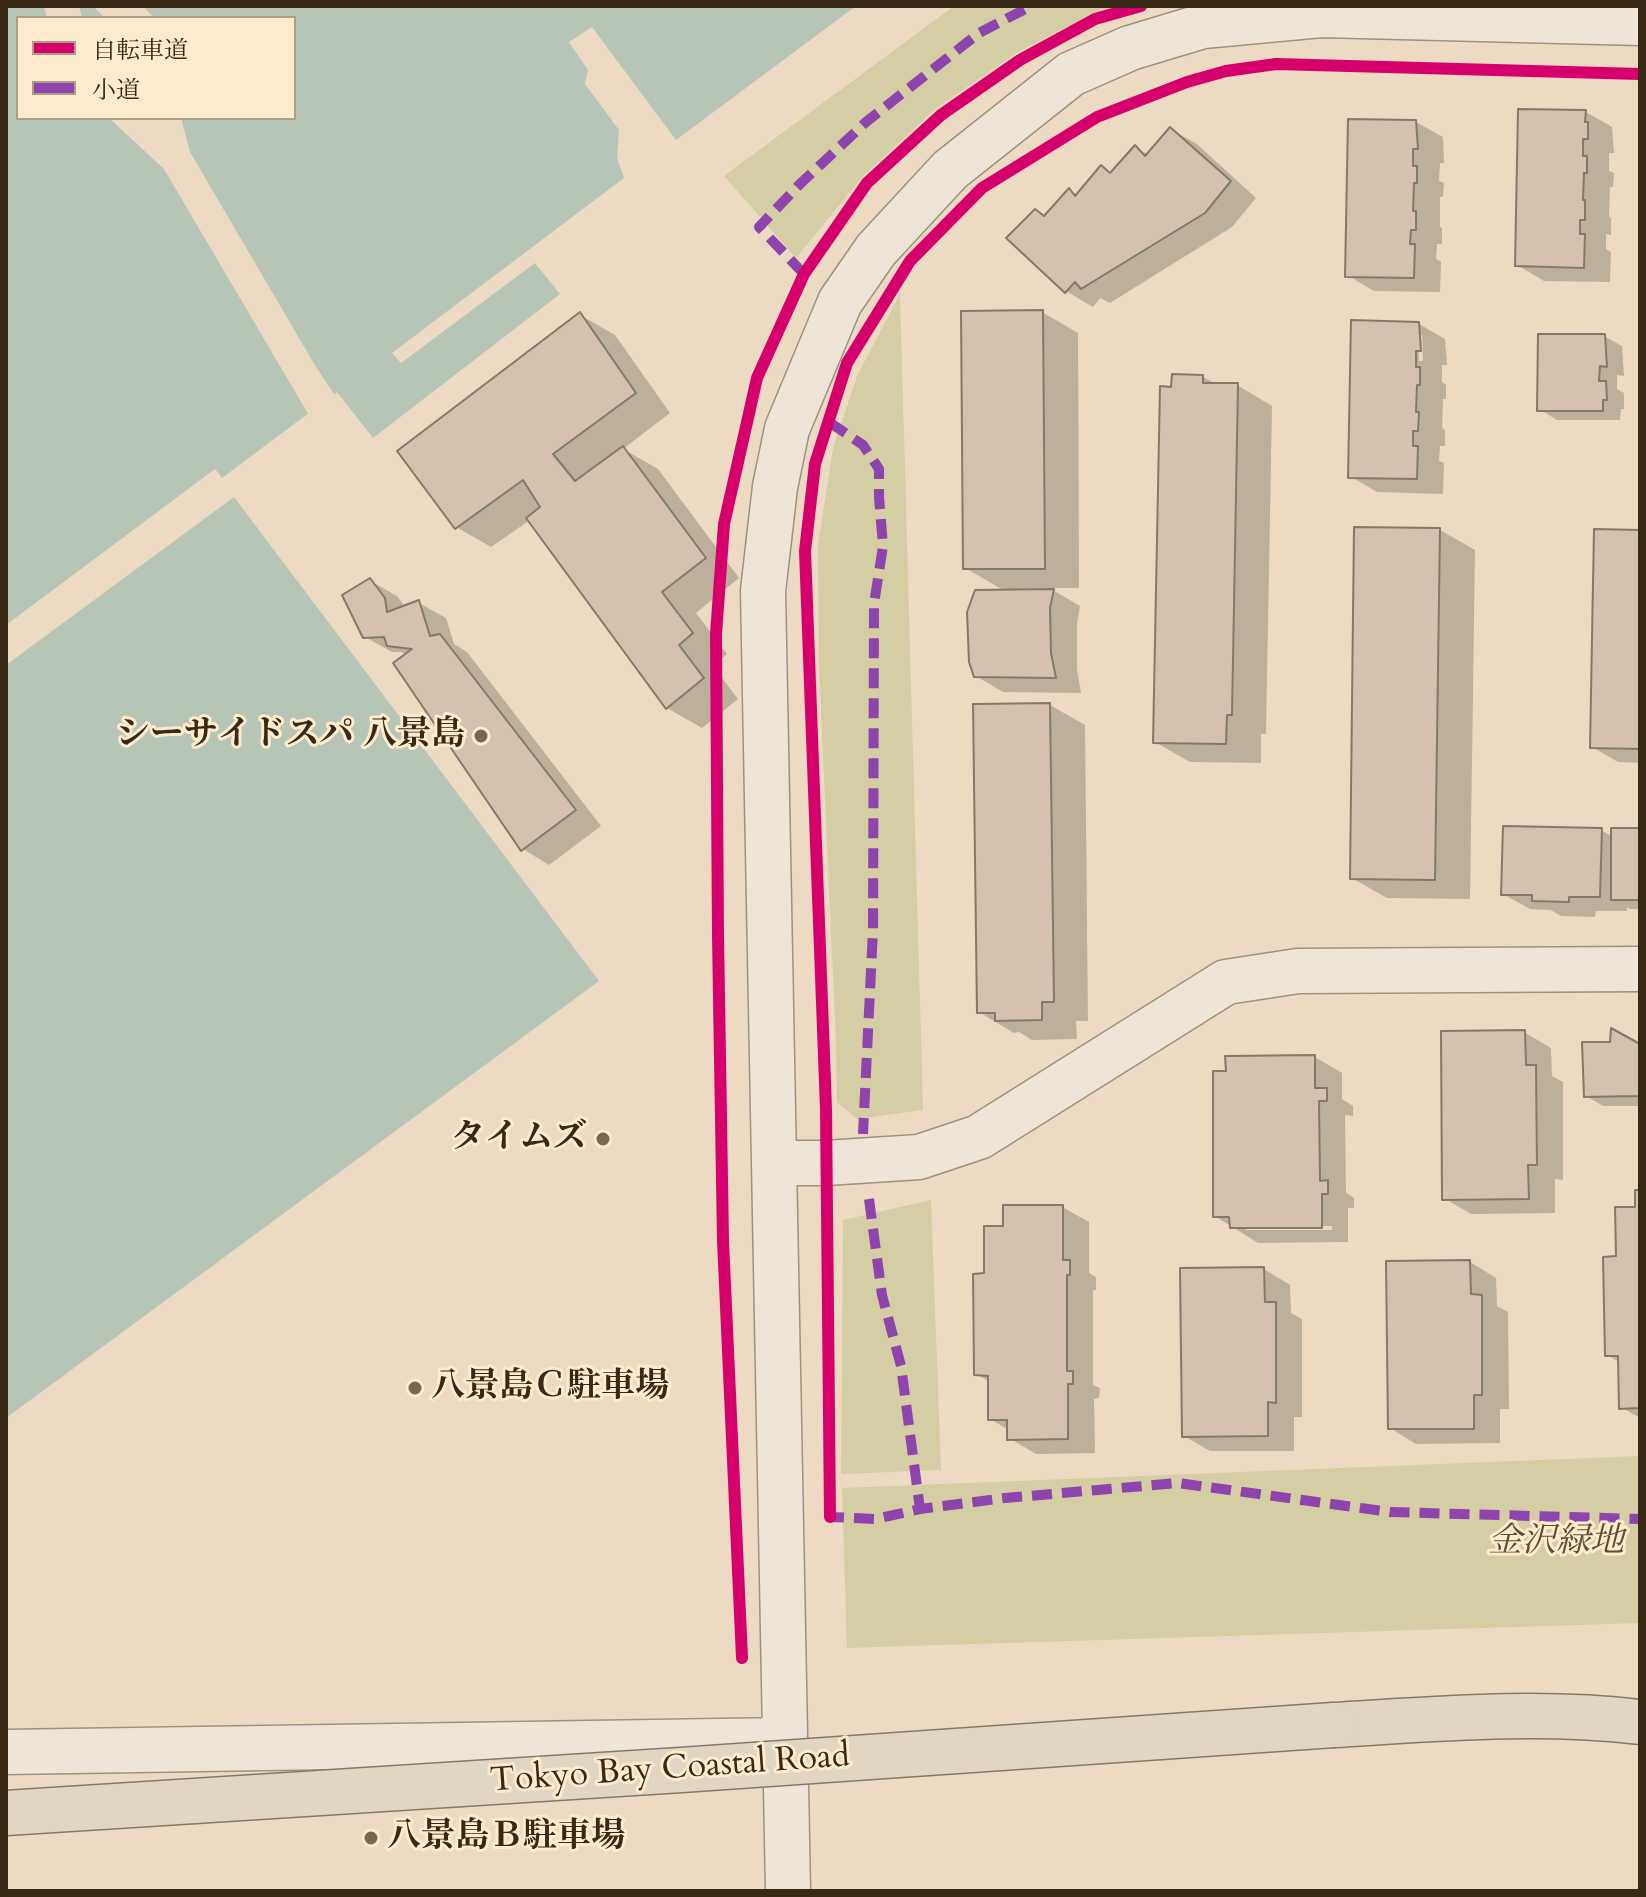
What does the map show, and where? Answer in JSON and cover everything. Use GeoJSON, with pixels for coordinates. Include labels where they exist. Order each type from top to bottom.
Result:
{"type":"FeatureCollection","features":[{"type":"Feature","properties":{"kind":"highway","name":"Tokyo Bay Coastal Road"},"geometry":{"type":"LineString","coordinates":[[6,1813],[1435,1719],[1535,1716],[1640,1722]]}},
{"type":"Feature","properties":{"kind":"street"},"geometry":{"type":"LineString","coordinates":[[788,1891],[763,591],[775,487],[787,429],[840,302],[876,250],[950,170],[1071,74],[1130,48],[1203,26],[1321,15],[1640,23]]}},
{"type":"Feature","properties":{"kind":"street"},"geometry":{"type":"LineString","coordinates":[[774,1163],[919,1157],[979,1137],[1226,982],[1298,971],[1640,969]]}},
{"type":"Feature","properties":{"kind":"street"},"geometry":{"type":"LineString","coordinates":[[6,1752],[785,1740]]}},
{"type":"Feature","properties":{"kind":"green space"},"geometry":{"type":"Polygon","coordinates":[[[954,6],[1119,6],[1093,13],[1018,52],[935,109],[864,175],[796,258],[724,176],[954,6]]]}},
{"type":"Feature","properties":{"kind":"green space"},"geometry":{"type":"Polygon","coordinates":[[[900,294],[923,1110],[857,1119],[837,1102],[819,668],[818,545],[833,448],[857,376],[900,294]]]}},
{"type":"Feature","properties":{"kind":"green space"},"geometry":{"type":"Polygon","coordinates":[[[931,1200],[941,1470],[841,1474],[843,1220],[931,1200]]]}},
{"type":"Feature","properties":{"kind":"green space","name":"金沢緑地"},"geometry":{"type":"Polygon","coordinates":[[[1640,1456],[1640,1623],[847,1648],[842,1488],[1640,1456]]]}},
{"type":"Feature","properties":{"kind":"shaded area"},"geometry":{"type":"Polygon","coordinates":[[[6,6],[856,6],[676,140],[592,27],[569,42],[588,70],[585,84],[619,130],[617,158],[624,178],[392,353],[401,363],[535,263],[560,294],[373,438],[337,392],[222,478],[215,469],[6,625],[6,6]]]}},
{"type":"Feature","properties":{"kind":"shaded area"},"geometry":{"type":"Polygon","coordinates":[[[234,497],[599,981],[6,1418],[6,665],[234,497]]]}},
{"type":"Feature","properties":{"kind":"pier"},"geometry":{"type":"Polygon","coordinates":[[[44,6],[79,6],[82,16],[46,16],[44,6]]]}},
{"type":"Feature","properties":{"kind":"pier"},"geometry":{"type":"Polygon","coordinates":[[[93,6],[143,6],[152,16],[103,16],[93,6]]]}},
{"type":"Feature","properties":{"kind":"pier"},"geometry":{"type":"Polygon","coordinates":[[[111,120],[182,120],[190,152],[336,397],[310,417],[164,169],[111,120]]]}},
{"type":"Feature","properties":{"kind":"building"},"geometry":{"type":"Polygon","coordinates":[[[1518,109],[1586,110],[1588,139],[1583,139],[1583,156],[1587,156],[1583,200],[1585,220],[1580,220],[1580,234],[1585,234],[1584,268],[1515,266],[1518,109]]]}},
{"type":"Feature","properties":{"kind":"building"},"geometry":{"type":"Polygon","coordinates":[[[1348,119],[1416,120],[1418,149],[1413,149],[1413,166],[1417,166],[1417,183],[1414,183],[1413,211],[1416,211],[1416,230],[1411,230],[1410,244],[1415,244],[1414,278],[1345,277],[1348,119]]]}},
{"type":"Feature","properties":{"kind":"building"},"geometry":{"type":"Polygon","coordinates":[[[1170,127],[1231,181],[1205,213],[1081,289],[1075,282],[1065,293],[1006,238],[1035,209],[1044,216],[1069,188],[1075,196],[1101,165],[1110,173],[1135,145],[1145,156],[1170,127]]]}},
{"type":"Feature","properties":{"kind":"building"},"geometry":{"type":"Polygon","coordinates":[[[1043,310],[1045,569],[963,569],[961,311],[1043,310]]]}},
{"type":"Feature","properties":{"kind":"building"},"geometry":{"type":"Polygon","coordinates":[[[580,312],[636,393],[553,454],[575,481],[623,446],[706,558],[662,592],[693,633],[679,645],[704,678],[666,709],[526,518],[540,507],[523,480],[455,529],[397,451],[580,312]]]}},
{"type":"Feature","properties":{"kind":"building"},"geometry":{"type":"Polygon","coordinates":[[[1351,320],[1419,322],[1421,351],[1416,351],[1416,367],[1420,367],[1416,412],[1419,412],[1418,431],[1413,431],[1413,446],[1418,446],[1417,479],[1348,478],[1351,320]]]}},
{"type":"Feature","properties":{"kind":"building"},"geometry":{"type":"Polygon","coordinates":[[[1538,334],[1605,334],[1607,367],[1600,366],[1599,381],[1606,381],[1607,400],[1603,400],[1603,411],[1537,411],[1538,334]]]}},
{"type":"Feature","properties":{"kind":"building"},"geometry":{"type":"Polygon","coordinates":[[[1172,374],[1203,375],[1203,383],[1238,383],[1232,715],[1227,715],[1226,744],[1153,743],[1160,386],[1171,387],[1172,374]]]}},
{"type":"Feature","properties":{"kind":"building"},"geometry":{"type":"Polygon","coordinates":[[[1354,527],[1440,528],[1435,880],[1350,879],[1354,527]]]}},
{"type":"Feature","properties":{"kind":"building"},"geometry":{"type":"Polygon","coordinates":[[[1594,529],[1640,530],[1640,749],[1590,748],[1594,529]]]}},
{"type":"Feature","properties":{"kind":"building","name":"シーサイドスパ 八景島"},"geometry":{"type":"Polygon","coordinates":[[[370,578],[385,598],[387,612],[419,600],[430,636],[440,634],[576,810],[521,851],[393,663],[412,649],[387,646],[384,637],[363,638],[342,595],[370,578]]]}},
{"type":"Feature","properties":{"kind":"building"},"geometry":{"type":"Polygon","coordinates":[[[1054,589],[1050,608],[1051,653],[1056,678],[974,677],[969,662],[967,612],[975,590],[1054,589]]]}},
{"type":"Feature","properties":{"kind":"building"},"geometry":{"type":"Polygon","coordinates":[[[1050,703],[1054,1002],[1042,1002],[1042,1020],[995,1021],[995,1013],[977,1013],[973,704],[1050,703]]]}},
{"type":"Feature","properties":{"kind":"building"},"geometry":{"type":"Polygon","coordinates":[[[1503,826],[1602,828],[1600,897],[1569,897],[1569,902],[1532,901],[1532,895],[1501,895],[1503,826]]]}},
{"type":"Feature","properties":{"kind":"building"},"geometry":{"type":"Polygon","coordinates":[[[1611,828],[1640,828],[1640,900],[1611,900],[1611,828]]]}},
{"type":"Feature","properties":{"kind":"building"},"geometry":{"type":"Polygon","coordinates":[[[1611,1028],[1640,1044],[1640,1096],[1584,1097],[1582,1042],[1610,1042],[1611,1028]]]}},
{"type":"Feature","properties":{"kind":"building"},"geometry":{"type":"Polygon","coordinates":[[[1525,1030],[1526,1065],[1536,1065],[1537,1165],[1528,1165],[1529,1199],[1442,1200],[1441,1031],[1525,1030]]]}},
{"type":"Feature","properties":{"kind":"building"},"geometry":{"type":"Polygon","coordinates":[[[1315,1055],[1315,1088],[1327,1088],[1327,1101],[1319,1101],[1320,1181],[1328,1180],[1328,1194],[1322,1194],[1322,1228],[1230,1228],[1229,1217],[1213,1217],[1213,1071],[1226,1071],[1225,1056],[1315,1055]]]}},
{"type":"Feature","properties":{"kind":"building"},"geometry":{"type":"Polygon","coordinates":[[[1635,1190],[1640,1190],[1640,1408],[1619,1409],[1618,1356],[1605,1356],[1603,1257],[1616,1256],[1615,1207],[1635,1207],[1635,1190]]]}},
{"type":"Feature","properties":{"kind":"building"},"geometry":{"type":"Polygon","coordinates":[[[1003,1205],[1063,1205],[1063,1260],[1070,1260],[1070,1275],[1067,1275],[1067,1371],[1073,1371],[1073,1384],[1068,1384],[1068,1439],[1007,1440],[1007,1420],[988,1420],[988,1376],[974,1375],[973,1274],[984,1273],[984,1226],[1003,1226],[1003,1205]]]}},
{"type":"Feature","properties":{"kind":"building"},"geometry":{"type":"Polygon","coordinates":[[[1470,1260],[1471,1294],[1482,1295],[1482,1395],[1474,1395],[1474,1429],[1388,1429],[1386,1261],[1470,1260]]]}},
{"type":"Feature","properties":{"kind":"building"},"geometry":{"type":"Polygon","coordinates":[[[1264,1267],[1265,1302],[1276,1302],[1276,1403],[1268,1402],[1268,1436],[1182,1437],[1180,1268],[1264,1267]]]}},
{"type":"Feature","properties":{"kind":"marked path"},"geometry":{"type":"LineString","coordinates":[[804,274],[759,227],[866,122],[979,33],[1031,6]]}},
{"type":"Feature","properties":{"kind":"marked path"},"geometry":{"type":"LineString","coordinates":[[829,422],[863,445],[879,469],[883,546],[874,604],[873,930],[863,1134]]}},
{"type":"Feature","properties":{"kind":"marked path"},"geometry":{"type":"LineString","coordinates":[[869,1199],[882,1295],[901,1366],[920,1509]]}},
{"type":"Feature","properties":{"kind":"marked path"},"geometry":{"type":"LineString","coordinates":[[830,1511],[830,1517],[876,1519],[920,1509],[1005,1498],[1178,1483],[1390,1512],[1640,1519]]}},
{"type":"Feature","properties":{"kind":"cycle path"},"geometry":{"type":"LineString","coordinates":[[742,1658],[723,1241],[716,634],[724,524],[757,378],[804,274],[867,183],[941,115],[1020,60],[1095,19],[1141,6]]}},
{"type":"Feature","properties":{"kind":"cycle path"},"geometry":{"type":"LineString","coordinates":[[830,1517],[826,1109],[805,551],[815,464],[847,363],[910,261],[982,188],[1097,117],[1187,82],[1226,71],[1276,64],[1640,74]]}},
{"type":"Feature","properties":{"kind":"place","name":"シーサイドスパ 八景島"},"geometry":{"type":"Point","coordinates":[481,736]}},
{"type":"Feature","properties":{"kind":"place","name":"タイムズ"},"geometry":{"type":"Point","coordinates":[603,1139]}},
{"type":"Feature","properties":{"kind":"place","name":"八景島Ｃ駐車場"},"geometry":{"type":"Point","coordinates":[415,1388]}},
{"type":"Feature","properties":{"kind":"place","name":"八景島Ｂ駐車場"},"geometry":{"type":"Point","coordinates":[371,1838]}}]}
